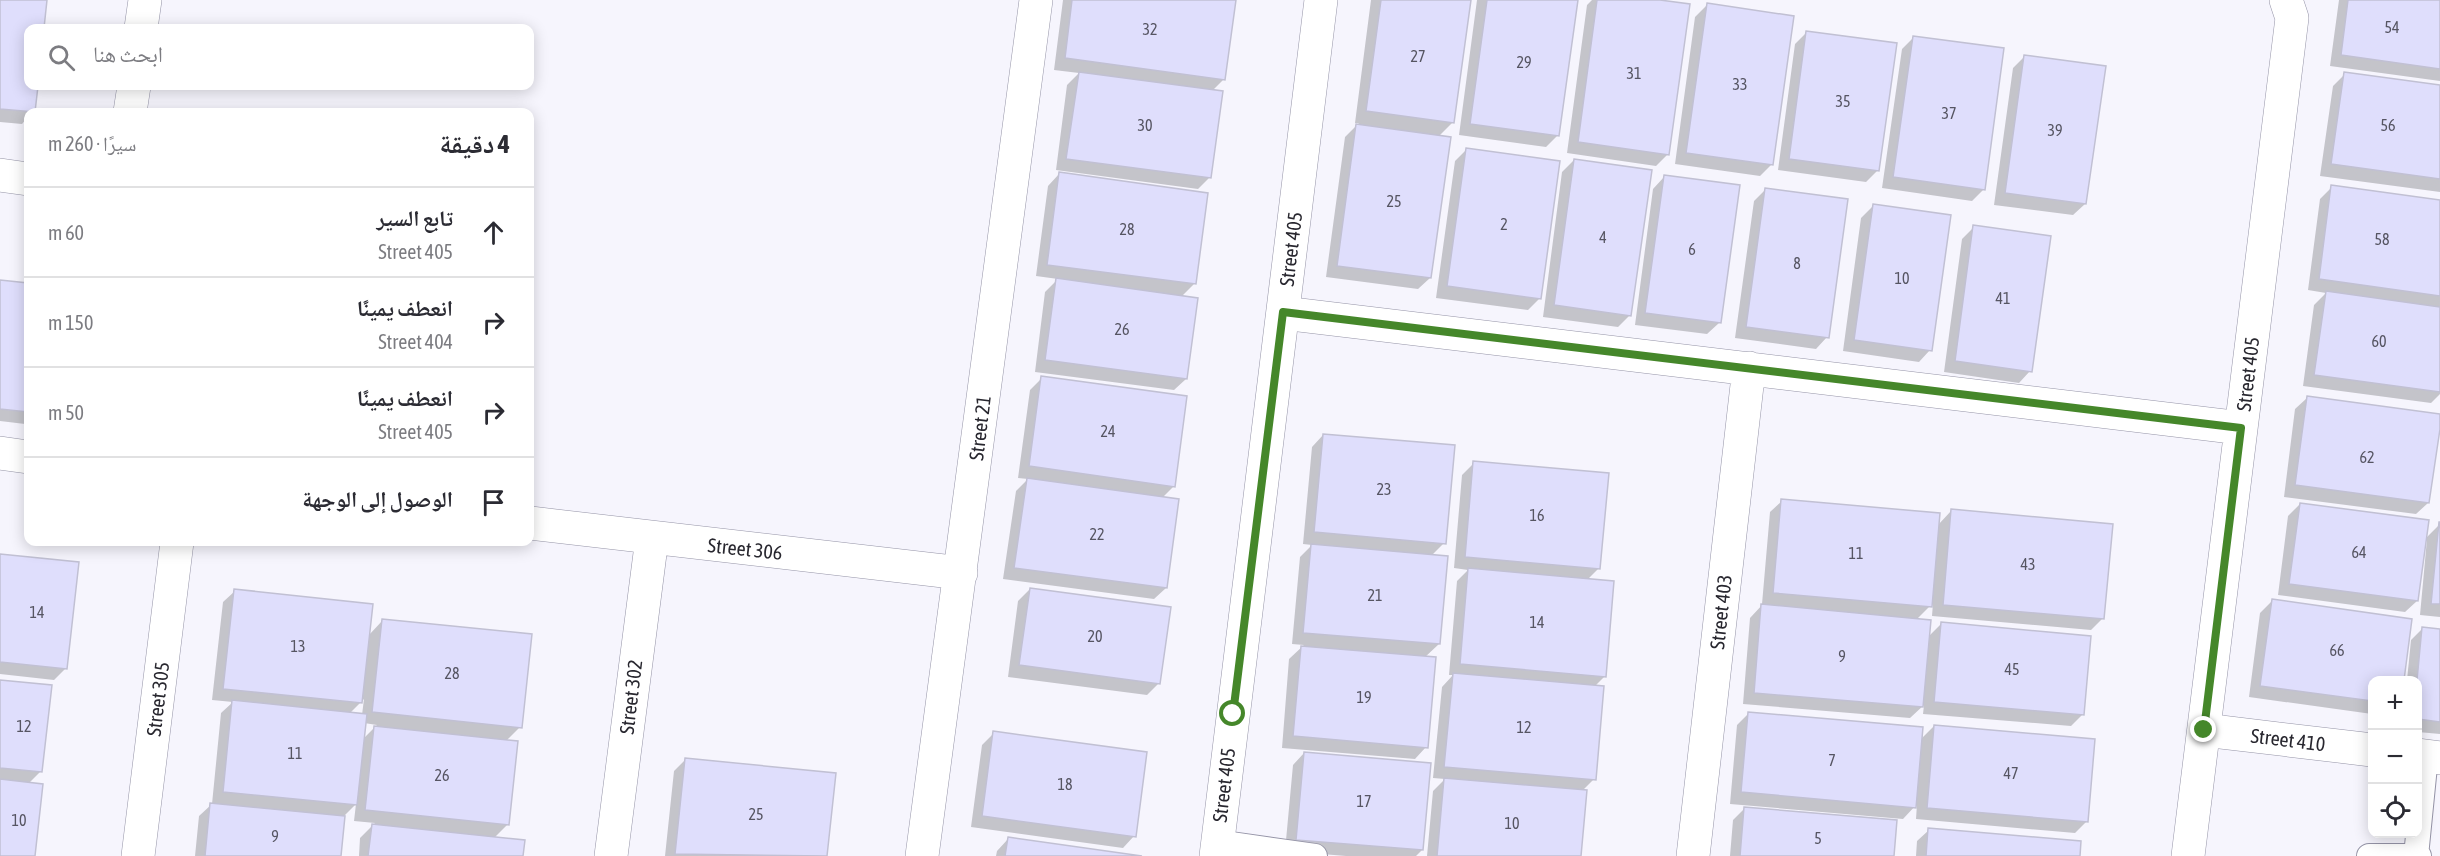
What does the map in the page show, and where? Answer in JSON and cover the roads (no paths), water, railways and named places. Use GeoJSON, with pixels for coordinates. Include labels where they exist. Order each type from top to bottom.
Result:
{"type":"FeatureCollection","features":[{"type":"Feature","properties":{"kind":"street"},"geometry":{"type":"LineString","coordinates":[[142,24],[145,0]]}},
{"type":"Feature","properties":{"kind":"street","name":"Street 21"},"geometry":{"type":"LineString","coordinates":[[922,856],[1036,0]]}},
{"type":"Feature","properties":{"kind":"street","name":"Street 405"},"geometry":{"type":"LineString","coordinates":[[1216,849],[1322,0]]}},
{"type":"Feature","properties":{"kind":"street","name":"Street 405"},"geometry":{"type":"LineString","coordinates":[[2188,856],[2292,18],[2286,0]]}},
{"type":"Feature","properties":{"kind":"street"},"geometry":{"type":"LineString","coordinates":[[131,108],[133,90]]}},
{"type":"Feature","properties":{"kind":"street"},"geometry":{"type":"LineString","coordinates":[[0,175],[24,178]]}},
{"type":"Feature","properties":{"kind":"street"},"geometry":{"type":"LineString","coordinates":[[1283,312],[2241,428]]}},
{"type":"Feature","properties":{"kind":"street","name":"Street 403"},"geometry":{"type":"LineString","coordinates":[[1693,856],[1749,368]]}},
{"type":"Feature","properties":{"kind":"street"},"geometry":{"type":"LineString","coordinates":[[0,453],[24,456]]}},
{"type":"Feature","properties":{"kind":"street","name":"Street 306"},"geometry":{"type":"LineString","coordinates":[[534,523],[961,573]]}},
{"type":"Feature","properties":{"kind":"street","name":"Street 302"},"geometry":{"type":"LineString","coordinates":[[611,856],[652,538]]}},
{"type":"Feature","properties":{"kind":"street","name":"Street 305"},"geometry":{"type":"LineString","coordinates":[[138,856],[177,546]]}},
{"type":"Feature","properties":{"kind":"street","name":"Street 410"},"geometry":{"type":"LineString","coordinates":[[2204,730],[2368,749]]}},
{"type":"Feature","properties":{"kind":"lane"},"geometry":{"type":"LineString","coordinates":[[2369,856],[2418,856],[2428,756]]}},
{"type":"Feature","properties":{"kind":"lane"},"geometry":{"type":"LineString","coordinates":[[1216,849],[1315,856]]}}]}
